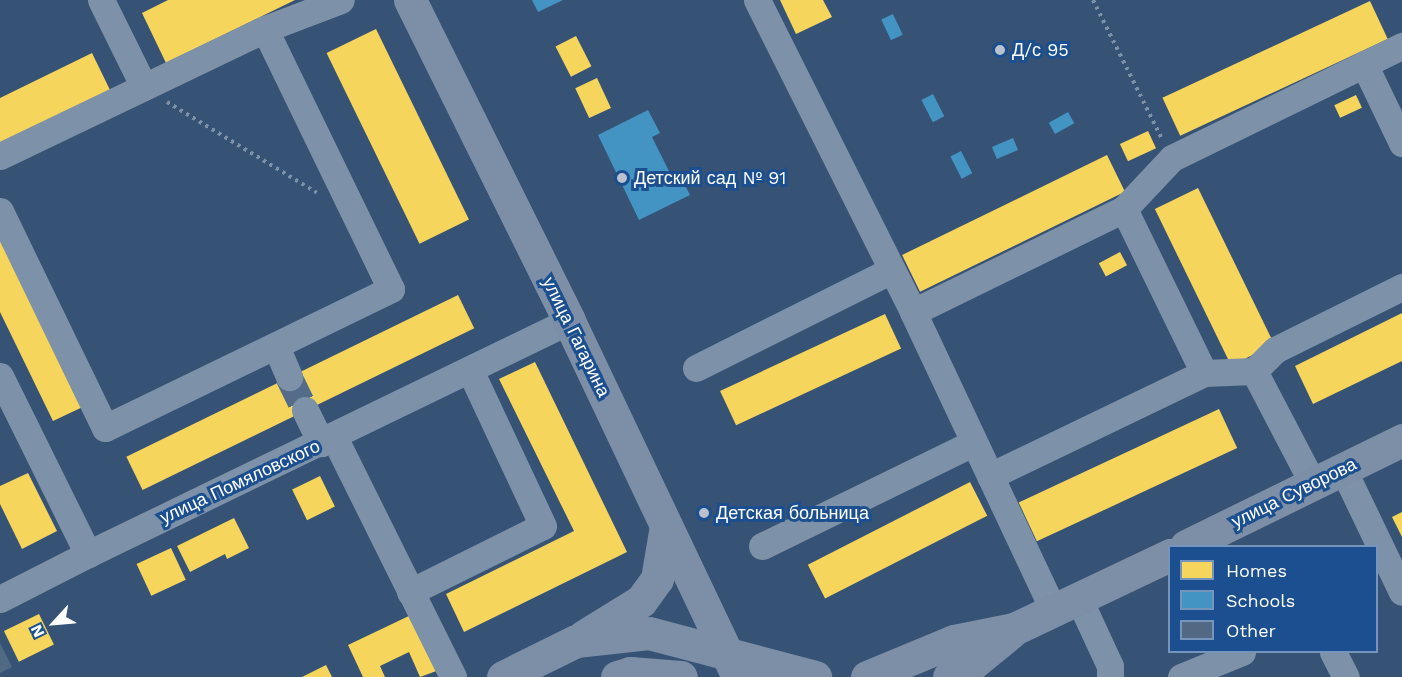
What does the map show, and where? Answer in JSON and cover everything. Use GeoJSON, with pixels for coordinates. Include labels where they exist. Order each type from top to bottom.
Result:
{"type":"FeatureCollection","features":[{"type":"Feature","properties":{"kind":"main road","name":"улица Гагарина"},"geometry":{"type":"LineString","coordinates":[[410,0],[569,321],[732,665]]}},
{"type":"Feature","properties":{"kind":"main road","name":"улица Суворова"},"geometry":{"type":"LineString","coordinates":[[1188,545],[1402,440]]}},
{"type":"Feature","properties":{"kind":"main road"},"geometry":{"type":"LineString","coordinates":[[503,677],[576,641],[641,601],[657,579],[666,526]]}},
{"type":"Feature","properties":{"kind":"main road"},"geometry":{"type":"LineString","coordinates":[[867,677],[954,641],[1014,629],[1168,556]]}},
{"type":"Feature","properties":{"kind":"main road"},"geometry":{"type":"LineString","coordinates":[[948,677],[966,669],[1014,629]]}},
{"type":"Feature","properties":{"kind":"main road"},"geometry":{"type":"LineString","coordinates":[[576,641],[649,633],[732,665],[815,677]]}},
{"type":"Feature","properties":{"kind":"main road"},"geometry":{"type":"LineString","coordinates":[[617,677],[630,673],[681,677]]}},
{"type":"Feature","properties":{"kind":"street"},"geometry":{"type":"LineString","coordinates":[[101,0],[144,87]]}},
{"type":"Feature","properties":{"kind":"street"},"geometry":{"type":"LineString","coordinates":[[0,156],[265,29],[341,0]]}},
{"type":"Feature","properties":{"kind":"street"},"geometry":{"type":"LineString","coordinates":[[758,0],[890,271],[913,312],[990,476],[1066,605],[1110,666],[1110,677]]}},
{"type":"Feature","properties":{"kind":"street"},"geometry":{"type":"LineString","coordinates":[[0,211],[105,428],[391,289],[265,29]]}},
{"type":"Feature","properties":{"kind":"street"},"geometry":{"type":"LineString","coordinates":[[913,312],[1124,208],[1172,158],[1402,46]]}},
{"type":"Feature","properties":{"kind":"street"},"geometry":{"type":"LineString","coordinates":[[1364,64],[1402,143]]}},
{"type":"Feature","properties":{"kind":"street"},"geometry":{"type":"LineString","coordinates":[[1124,208],[1204,373]]}},
{"type":"Feature","properties":{"kind":"street"},"geometry":{"type":"LineString","coordinates":[[696,368],[890,271]]}},
{"type":"Feature","properties":{"kind":"street"},"geometry":{"type":"LineString","coordinates":[[990,476],[1204,373],[1254,371],[1275,350],[1402,287]]}},
{"type":"Feature","properties":{"kind":"street","name":"улица Помяловского"},"geometry":{"type":"LineString","coordinates":[[0,599],[88,554],[569,321]]}},
{"type":"Feature","properties":{"kind":"street"},"geometry":{"type":"LineString","coordinates":[[276,346],[289,377]]}},
{"type":"Feature","properties":{"kind":"street"},"geometry":{"type":"LineString","coordinates":[[410,592],[543,526],[470,370]]}},
{"type":"Feature","properties":{"kind":"street"},"geometry":{"type":"LineString","coordinates":[[1254,371],[1313,484]]}},
{"type":"Feature","properties":{"kind":"street"},"geometry":{"type":"LineString","coordinates":[[0,376],[88,554]]}},
{"type":"Feature","properties":{"kind":"street"},"geometry":{"type":"LineString","coordinates":[[305,410],[327,440],[410,592],[453,677]]}},
{"type":"Feature","properties":{"kind":"street"},"geometry":{"type":"LineString","coordinates":[[762,546],[973,443]]}},
{"type":"Feature","properties":{"kind":"street"},"geometry":{"type":"LineString","coordinates":[[1343,469],[1400,580]]}},
{"type":"Feature","properties":{"kind":"street"},"geometry":{"type":"LineString","coordinates":[[1181,677],[1237,653]]}},
{"type":"Feature","properties":{"kind":"street"},"geometry":{"type":"LineString","coordinates":[[1334,653],[1346,677]]}},
{"type":"Feature","properties":{"kind":"path"},"geometry":{"type":"LineString","coordinates":[[1093,0],[1172,158]]}},
{"type":"Feature","properties":{"kind":"path"},"geometry":{"type":"LineString","coordinates":[[144,87],[357,217]]}},
{"type":"Feature","properties":{"kind":"building: Homes"},"geometry":{"type":"Polygon","coordinates":[[[168,0],[295,0],[166,63],[142,13],[168,0]]]}},
{"type":"Feature","properties":{"kind":"building: Homes"},"geometry":{"type":"Polygon","coordinates":[[[780,0],[823,0],[832,17],[796,34],[780,0]]]}},
{"type":"Feature","properties":{"kind":"building: Homes"},"geometry":{"type":"Polygon","coordinates":[[[1370,1],[1388,39],[1180,136],[1162,98],[1370,1]]]}},
{"type":"Feature","properties":{"kind":"building: Homes"},"geometry":{"type":"Polygon","coordinates":[[[376,29],[469,220],[420,244],[327,53],[376,29]]]}},
{"type":"Feature","properties":{"kind":"building: Homes"},"geometry":{"type":"Polygon","coordinates":[[[576,36],[591,66],[571,77],[556,46],[576,36]]]}},
{"type":"Feature","properties":{"kind":"building: Homes"},"geometry":{"type":"Polygon","coordinates":[[[92,53],[110,90],[0,144],[0,98],[92,53]]]}},
{"type":"Feature","properties":{"kind":"building: Homes"},"geometry":{"type":"Polygon","coordinates":[[[597,78],[611,108],[589,118],[575,88],[597,78]]]}},
{"type":"Feature","properties":{"kind":"building: Homes"},"geometry":{"type":"Polygon","coordinates":[[[1356,95],[1362,108],[1340,118],[1334,105],[1356,95]]]}},
{"type":"Feature","properties":{"kind":"building: Homes"},"geometry":{"type":"Polygon","coordinates":[[[1148,131],[1156,148],[1128,161],[1120,144],[1148,131]]]}},
{"type":"Feature","properties":{"kind":"building: Homes"},"geometry":{"type":"Polygon","coordinates":[[[1107,155],[1125,192],[920,292],[902,255],[1107,155]]]}},
{"type":"Feature","properties":{"kind":"building: Homes"},"geometry":{"type":"Polygon","coordinates":[[[1198,188],[1274,344],[1231,365],[1155,209],[1198,188]]]}},
{"type":"Feature","properties":{"kind":"building: Homes"},"geometry":{"type":"Polygon","coordinates":[[[0,222],[89,404],[53,421],[0,312],[0,222]]]}},
{"type":"Feature","properties":{"kind":"building: Homes"},"geometry":{"type":"Polygon","coordinates":[[[1120,252],[1127,265],[1106,277],[1099,263],[1120,252]]]}},
{"type":"Feature","properties":{"kind":"building: Homes"},"geometry":{"type":"Polygon","coordinates":[[[458,295],[474,328],[143,490],[126,457],[458,295]]]}},
{"type":"Feature","properties":{"kind":"building: Homes"},"geometry":{"type":"Polygon","coordinates":[[[1402,313],[1402,361],[1313,404],[1295,366],[1402,313]]]}},
{"type":"Feature","properties":{"kind":"building: Homes"},"geometry":{"type":"Polygon","coordinates":[[[885,314],[901,348],[736,425],[720,391],[885,314]]]}},
{"type":"Feature","properties":{"kind":"building: Homes"},"geometry":{"type":"Polygon","coordinates":[[[535,362],[627,552],[464,632],[446,594],[574,531],[499,379],[535,362]]]}},
{"type":"Feature","properties":{"kind":"building: Homes"},"geometry":{"type":"Polygon","coordinates":[[[1219,409],[1237,448],[1037,541],[1019,502],[1219,409]]]}},
{"type":"Feature","properties":{"kind":"building: Homes"},"geometry":{"type":"Polygon","coordinates":[[[28,473],[57,531],[22,549],[0,504],[0,486],[28,473]]]}},
{"type":"Feature","properties":{"kind":"building: Homes"},"geometry":{"type":"Polygon","coordinates":[[[320,476],[335,507],[307,520],[292,490],[320,476]]]}},
{"type":"Feature","properties":{"kind":"building: Homes"},"geometry":{"type":"Polygon","coordinates":[[[970,482],[987,516],[825,598],[808,565],[970,482]]]}},
{"type":"Feature","properties":{"kind":"building: Homes"},"geometry":{"type":"Polygon","coordinates":[[[1402,512],[1402,537],[1392,517],[1402,512]]]}},
{"type":"Feature","properties":{"kind":"building: Homes"},"geometry":{"type":"Polygon","coordinates":[[[234,518],[249,548],[227,559],[225,554],[190,572],[177,546],[234,518]]]}},
{"type":"Feature","properties":{"kind":"building: Homes"},"geometry":{"type":"Polygon","coordinates":[[[171,548],[186,580],[151,596],[137,564],[171,548]]]}},
{"type":"Feature","properties":{"kind":"building: Homes"},"geometry":{"type":"Polygon","coordinates":[[[39,614],[54,645],[19,662],[4,631],[39,614]]]}},
{"type":"Feature","properties":{"kind":"building: Homes"},"geometry":{"type":"Polygon","coordinates":[[[413,614],[439,670],[420,677],[409,652],[380,666],[385,677],[363,677],[348,645],[413,614]]]}},
{"type":"Feature","properties":{"kind":"building: Homes"},"geometry":{"type":"Polygon","coordinates":[[[326,665],[332,677],[302,677],[326,665]]]}},
{"type":"Feature","properties":{"kind":"building: Schools"},"geometry":{"type":"Polygon","coordinates":[[[532,0],[563,0],[538,12],[532,0]]]}},
{"type":"Feature","properties":{"kind":"building: Schools"},"geometry":{"type":"Polygon","coordinates":[[[893,14],[903,35],[891,40],[881,19],[893,14]]]}},
{"type":"Feature","properties":{"kind":"building: Schools"},"geometry":{"type":"Polygon","coordinates":[[[933,94],[944,116],[933,122],[921,100],[933,94]]]}},
{"type":"Feature","properties":{"kind":"building: Schools"},"geometry":{"type":"Polygon","coordinates":[[[648,110],[660,133],[652,137],[671,175],[678,171],[690,195],[639,220],[598,135],[648,110]]]}},
{"type":"Feature","properties":{"kind":"building: Schools"},"geometry":{"type":"Polygon","coordinates":[[[1068,112],[1074,123],[1055,134],[1049,123],[1068,112]]]}},
{"type":"Feature","properties":{"kind":"building: Schools"},"geometry":{"type":"Polygon","coordinates":[[[1013,138],[1018,150],[997,159],[992,147],[1013,138]]]}},
{"type":"Feature","properties":{"kind":"building: Schools"},"geometry":{"type":"Polygon","coordinates":[[[961,151],[972,173],[962,179],[950,156],[961,151]]]}},
{"type":"Feature","properties":{"kind":"building: Other"},"geometry":{"type":"Polygon","coordinates":[[[0,643],[12,667],[0,673],[0,643]]]}},
{"type":"Feature","properties":{"kind":"tunnel"},"geometry":{"type":"LineString","coordinates":[[289,377],[305,410]]}},
{"type":"Feature","properties":{"kind":"place","name":"Д/с 95"},"geometry":{"type":"Point","coordinates":[1000,50]}},
{"type":"Feature","properties":{"kind":"place","name":"Детский сад № 91"},"geometry":{"type":"Point","coordinates":[622,178]}},
{"type":"Feature","properties":{"kind":"place","name":"Детская больница"},"geometry":{"type":"Point","coordinates":[704,513]}}]}
